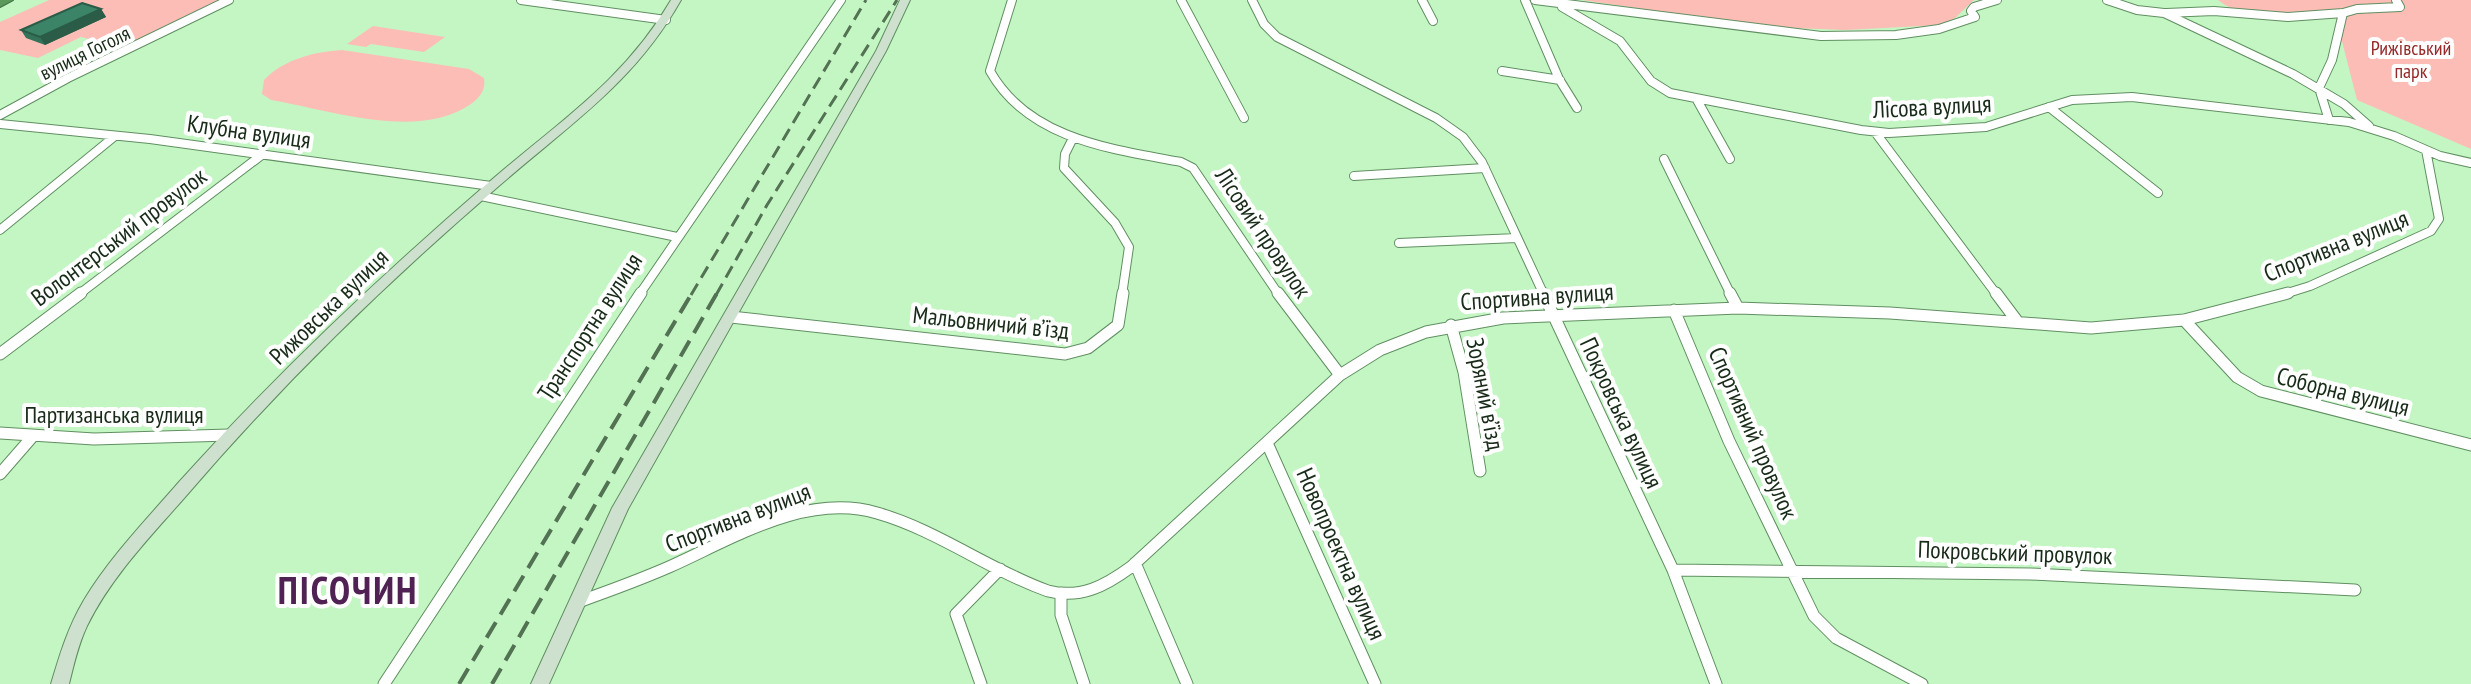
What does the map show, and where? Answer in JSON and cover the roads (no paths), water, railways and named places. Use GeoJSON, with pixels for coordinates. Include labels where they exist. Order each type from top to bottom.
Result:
{"type":"FeatureCollection","features":[{"type":"Feature","properties":{"kind":"highway"},"geometry":{"type":"LineString","coordinates":[[0,3],[6,0]]}},
{"type":"Feature","properties":{"kind":"street","name":"вулиця Гоголя"},"geometry":{"type":"LineString","coordinates":[[0,115],[56,84],[229,0]]}},
{"type":"Feature","properties":{"kind":"street"},"geometry":{"type":"LineString","coordinates":[[521,0],[666,20]]}},
{"type":"Feature","properties":{"kind":"street","name":"Рижовська вулиця"},"geometry":{"type":"LineString","coordinates":[[60,684],[71,643],[121,560],[229,435],[342,322],[486,191],[630,67],[666,20],[676,0]]}},
{"type":"Feature","properties":{"kind":"street","name":"Транспортна вулиця"},"geometry":{"type":"LineString","coordinates":[[384,684],[677,237],[717,185],[841,0]]}},
{"type":"Feature","properties":{"kind":"street"},"geometry":{"type":"LineString","coordinates":[[540,684],[620,508],[881,51],[905,0]]}},
{"type":"Feature","properties":{"kind":"street","name":"Лісовий провулок"},"geometry":{"type":"LineString","coordinates":[[1012,0],[990,71],[992,78],[1019,107],[1073,138],[1181,162],[1196,170],[1300,325],[1340,375]]}},
{"type":"Feature","properties":{"kind":"street"},"geometry":{"type":"LineString","coordinates":[[1181,0],[1244,118]]}},
{"type":"Feature","properties":{"kind":"street","name":"Покровська вулиця"},"geometry":{"type":"LineString","coordinates":[[1252,0],[1264,24],[1277,37],[1436,118],[1463,137],[1485,168],[1673,570],[1716,684]]}},
{"type":"Feature","properties":{"kind":"street"},"geometry":{"type":"LineString","coordinates":[[1422,0],[1433,21]]}},
{"type":"Feature","properties":{"kind":"street"},"geometry":{"type":"LineString","coordinates":[[1525,0],[1560,80],[1577,108]]}},
{"type":"Feature","properties":{"kind":"street"},"geometry":{"type":"LineString","coordinates":[[1535,0],[1562,7],[1630,10],[1764,31],[1876,36],[1944,28],[1975,17],[1971,11],[1974,7],[1997,0]]}},
{"type":"Feature","properties":{"kind":"street"},"geometry":{"type":"LineString","coordinates":[[2107,0],[2137,10],[2164,13],[2214,11],[2288,17],[2400,7],[2396,0]]}},
{"type":"Feature","properties":{"kind":"street","name":"Лісова вулиця"},"geometry":{"type":"LineString","coordinates":[[1562,7],[1620,41],[1656,85],[1670,93],[1875,132],[1986,127],[2081,99],[2132,97],[2329,120],[2371,128],[2426,150],[2471,163]]}},
{"type":"Feature","properties":{"kind":"street"},"geometry":{"type":"LineString","coordinates":[[2164,13],[2319,88],[2357,113],[2371,128]]}},
{"type":"Feature","properties":{"kind":"street"},"geometry":{"type":"LineString","coordinates":[[2329,120],[2319,88],[2332,60],[2343,13]]}},
{"type":"Feature","properties":{"kind":"street"},"geometry":{"type":"LineString","coordinates":[[1502,71],[1560,80]]}},
{"type":"Feature","properties":{"kind":"street"},"geometry":{"type":"LineString","coordinates":[[1697,100],[1730,159]]}},
{"type":"Feature","properties":{"kind":"street"},"geometry":{"type":"LineString","coordinates":[[2049,107],[2158,193]]}},
{"type":"Feature","properties":{"kind":"street","name":"Клубна вулиця"},"geometry":{"type":"LineString","coordinates":[[0,124],[263,154],[486,191],[677,237]]}},
{"type":"Feature","properties":{"kind":"street"},"geometry":{"type":"LineString","coordinates":[[1875,132],[2017,321]]}},
{"type":"Feature","properties":{"kind":"street"},"geometry":{"type":"LineString","coordinates":[[0,230],[115,136]]}},
{"type":"Feature","properties":{"kind":"street","name":"Мальовничий в’їзд"},"geometry":{"type":"LineString","coordinates":[[731,317],[1065,354],[1088,348],[1118,325],[1121,290],[1130,256],[1126,241],[1115,223],[1064,168],[1065,154],[1073,138]]}},
{"type":"Feature","properties":{"kind":"street","name":"Спортивна вулиця"},"geometry":{"type":"LineString","coordinates":[[578,602],[804,512],[831,506],[855,507],[884,514],[1045,590],[1061,593],[1093,591],[1111,582],[1135,563],[1340,375],[1391,345],[1451,325],[1553,315],[1738,308],[2017,321],[2091,328],[2184,320],[2310,286],[2431,231],[2439,219],[2426,150]]}},
{"type":"Feature","properties":{"kind":"street","name":"Волонтерський провулок"},"geometry":{"type":"LineString","coordinates":[[0,354],[263,154]]}},
{"type":"Feature","properties":{"kind":"street"},"geometry":{"type":"LineString","coordinates":[[1664,159],[1738,308]]}},
{"type":"Feature","properties":{"kind":"street"},"geometry":{"type":"LineString","coordinates":[[1354,176],[1485,168]]}},
{"type":"Feature","properties":{"kind":"street"},"geometry":{"type":"LineString","coordinates":[[1399,243],[1517,238]]}},
{"type":"Feature","properties":{"kind":"street","name":"Спортивний провулок"},"geometry":{"type":"LineString","coordinates":[[1674,310],[1791,573],[1814,616],[1831,634],[1922,684]]}},
{"type":"Feature","properties":{"kind":"street","name":"Соборна вулиця"},"geometry":{"type":"LineString","coordinates":[[2184,320],[2237,377],[2261,391],[2471,445]]}},
{"type":"Feature","properties":{"kind":"street","name":"Зоряний в’їзд"},"geometry":{"type":"LineString","coordinates":[[1451,325],[1464,372],[1480,471]]}},
{"type":"Feature","properties":{"kind":"street","name":"Партизанська вулиця"},"geometry":{"type":"LineString","coordinates":[[0,433],[94,439],[229,435]]}},
{"type":"Feature","properties":{"kind":"street"},"geometry":{"type":"LineString","coordinates":[[0,474],[33,436]]}},
{"type":"Feature","properties":{"kind":"street","name":"Новопроектна вулиця"},"geometry":{"type":"LineString","coordinates":[[1267,443],[1375,684]]}},
{"type":"Feature","properties":{"kind":"street"},"geometry":{"type":"LineString","coordinates":[[1135,563],[1187,684]]}},
{"type":"Feature","properties":{"kind":"street"},"geometry":{"type":"LineString","coordinates":[[981,684],[956,614],[1000,569]]}},
{"type":"Feature","properties":{"kind":"street","name":"Покровський провулок"},"geometry":{"type":"LineString","coordinates":[[1673,570],[2031,574],[2355,590]]}},
{"type":"Feature","properties":{"kind":"street"},"geometry":{"type":"LineString","coordinates":[[1061,593],[1061,615],[1084,684]]}},
{"type":"Feature","properties":{"kind":"railway"},"geometry":{"type":"LineString","coordinates":[[691,295],[866,0]]}},
{"type":"Feature","properties":{"kind":"railway"},"geometry":{"type":"LineString","coordinates":[[716,295],[767,205],[897,0]]}},
{"type":"Feature","properties":{"kind":"railway"},"geometry":{"type":"LineString","coordinates":[[459,684],[692,293]]}},
{"type":"Feature","properties":{"kind":"railway"},"geometry":{"type":"LineString","coordinates":[[492,684],[717,293]]}},
{"type":"Feature","properties":{"kind":"district","name":"ПІСОЧИН"},"geometry":{"type":"Point","coordinates":[348,591]}},
{"type":"Feature","properties":{"kind":"park label","name":"Рижівський парк"},"geometry":{"type":"Point","coordinates":[2411,60]}}]}
